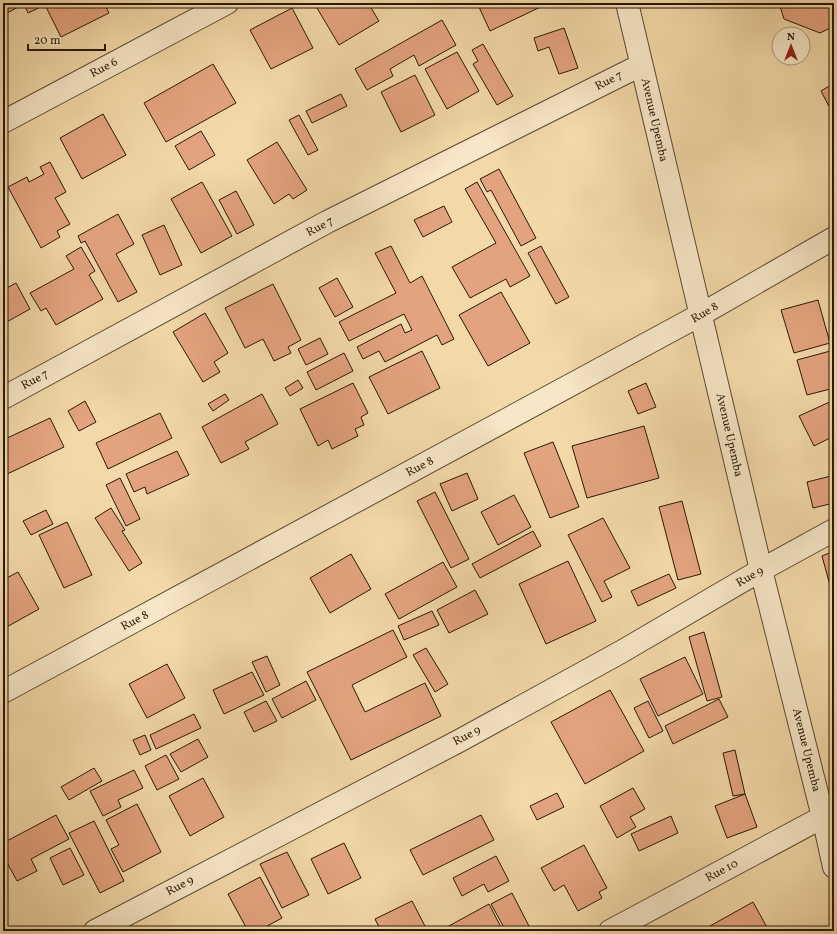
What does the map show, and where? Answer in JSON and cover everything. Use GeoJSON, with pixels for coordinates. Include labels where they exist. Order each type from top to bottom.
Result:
{"type":"FeatureCollection","features":[{"type":"Feature","properties":{"kind":"street","name":"Rue 6"},"geometry":{"type":"LineString","coordinates":[[3,122],[227,3]]}},
{"type":"Feature","properties":{"kind":"street","name":"Avenue Upemba"},"geometry":{"type":"LineString","coordinates":[[627,3],[761,570],[828,814],[834,867]]}},
{"type":"Feature","properties":{"kind":"street","name":"Rue 7"},"geometry":{"type":"LineString","coordinates":[[3,398],[327,222],[641,65]]}},
{"type":"Feature","properties":{"kind":"street","name":"Rue 8"},"geometry":{"type":"LineString","coordinates":[[3,692],[700,316],[834,238]]}},
{"type":"Feature","properties":{"kind":"street","name":"Rue 9"},"geometry":{"type":"LineString","coordinates":[[95,931],[459,741],[621,652],[761,570],[834,530]]}},
{"type":"Feature","properties":{"kind":"street","name":"Rue 10"},"geometry":{"type":"LineString","coordinates":[[610,931],[828,814]]}},
{"type":"Feature","properties":{"kind":"building"},"geometry":{"type":"Polygon","coordinates":[[[3,3],[104,3],[109,13],[61,37],[45,5],[28,13],[24,4],[7,13],[3,3]]]}},
{"type":"Feature","properties":{"kind":"building"},"geometry":{"type":"Polygon","coordinates":[[[314,3],[368,3],[379,21],[339,45],[314,3]]]}},
{"type":"Feature","properties":{"kind":"building"},"geometry":{"type":"Polygon","coordinates":[[[487,3],[549,3],[490,31],[479,7],[487,3]]]}},
{"type":"Feature","properties":{"kind":"building"},"geometry":{"type":"Polygon","coordinates":[[[779,3],[834,3],[834,26],[820,33],[811,30],[811,26],[802,26],[784,19],[779,3]]]}},
{"type":"Feature","properties":{"kind":"building"},"geometry":{"type":"Polygon","coordinates":[[[292,8],[313,48],[271,69],[250,30],[292,8]]]}},
{"type":"Feature","properties":{"kind":"building"},"geometry":{"type":"Polygon","coordinates":[[[442,20],[456,45],[419,66],[414,55],[390,69],[393,76],[367,90],[355,69],[442,20]]]}},
{"type":"Feature","properties":{"kind":"building"},"geometry":{"type":"Polygon","coordinates":[[[564,28],[578,68],[559,74],[549,47],[538,51],[534,38],[564,28]]]}},
{"type":"Feature","properties":{"kind":"building"},"geometry":{"type":"Polygon","coordinates":[[[483,44],[513,96],[497,105],[473,64],[478,61],[472,50],[483,44]]]}},
{"type":"Feature","properties":{"kind":"building"},"geometry":{"type":"Polygon","coordinates":[[[457,52],[479,91],[447,109],[425,69],[457,52]]]}},
{"type":"Feature","properties":{"kind":"building"},"geometry":{"type":"Polygon","coordinates":[[[213,64],[236,103],[166,142],[144,103],[213,64]]]}},
{"type":"Feature","properties":{"kind":"building"},"geometry":{"type":"Polygon","coordinates":[[[415,75],[435,115],[401,132],[381,92],[415,75]]]}},
{"type":"Feature","properties":{"kind":"building"},"geometry":{"type":"Polygon","coordinates":[[[834,83],[834,116],[821,91],[834,83]]]}},
{"type":"Feature","properties":{"kind":"building"},"geometry":{"type":"Polygon","coordinates":[[[341,94],[347,106],[312,123],[306,111],[341,94]]]}},
{"type":"Feature","properties":{"kind":"building"},"geometry":{"type":"Polygon","coordinates":[[[103,114],[126,155],[82,179],[60,138],[103,114]]]}},
{"type":"Feature","properties":{"kind":"building"},"geometry":{"type":"Polygon","coordinates":[[[299,115],[318,150],[308,155],[289,120],[299,115]]]}},
{"type":"Feature","properties":{"kind":"building"},"geometry":{"type":"Polygon","coordinates":[[[201,131],[215,155],[189,170],[175,146],[201,131]]]}},
{"type":"Feature","properties":{"kind":"building"},"geometry":{"type":"Polygon","coordinates":[[[277,142],[307,190],[293,199],[289,194],[274,204],[247,160],[277,142]]]}},
{"type":"Feature","properties":{"kind":"building"},"geometry":{"type":"Polygon","coordinates":[[[50,162],[66,192],[55,198],[70,224],[57,231],[60,237],[41,248],[8,187],[27,177],[29,182],[44,174],[40,167],[50,162]]]}},
{"type":"Feature","properties":{"kind":"building"},"geometry":{"type":"Polygon","coordinates":[[[499,169],[536,238],[521,246],[491,190],[487,192],[480,179],[499,169]]]}},
{"type":"Feature","properties":{"kind":"building"},"geometry":{"type":"Polygon","coordinates":[[[202,182],[232,236],[201,253],[171,199],[202,182]]]}},
{"type":"Feature","properties":{"kind":"building"},"geometry":{"type":"Polygon","coordinates":[[[477,182],[530,276],[510,287],[506,279],[470,298],[452,267],[496,243],[465,189],[477,182]]]}},
{"type":"Feature","properties":{"kind":"building"},"geometry":{"type":"Polygon","coordinates":[[[236,191],[254,225],[237,234],[219,200],[236,191]]]}},
{"type":"Feature","properties":{"kind":"building"},"geometry":{"type":"Polygon","coordinates":[[[444,206],[452,222],[423,237],[414,220],[444,206]]]}},
{"type":"Feature","properties":{"kind":"building"},"geometry":{"type":"Polygon","coordinates":[[[118,214],[134,244],[116,254],[137,292],[118,302],[85,241],[81,243],[78,236],[118,214]]]}},
{"type":"Feature","properties":{"kind":"building"},"geometry":{"type":"Polygon","coordinates":[[[164,225],[182,265],[160,275],[142,235],[164,225]]]}},
{"type":"Feature","properties":{"kind":"building"},"geometry":{"type":"Polygon","coordinates":[[[391,246],[410,283],[422,276],[454,339],[442,345],[437,335],[385,362],[379,351],[363,359],[357,347],[401,324],[405,333],[412,330],[404,314],[349,341],[339,322],[396,293],[375,253],[391,246]]]}},
{"type":"Feature","properties":{"kind":"building"},"geometry":{"type":"Polygon","coordinates":[[[541,246],[569,297],[556,304],[528,253],[541,246]]]}},
{"type":"Feature","properties":{"kind":"building"},"geometry":{"type":"Polygon","coordinates":[[[81,247],[95,271],[89,275],[103,299],[56,325],[46,308],[41,311],[30,293],[74,269],[66,256],[81,247]]]}},
{"type":"Feature","properties":{"kind":"building"},"geometry":{"type":"Polygon","coordinates":[[[337,278],[353,307],[335,317],[319,288],[337,278]]]}},
{"type":"Feature","properties":{"kind":"building"},"geometry":{"type":"Polygon","coordinates":[[[16,283],[30,309],[3,324],[3,290],[16,283]]]}},
{"type":"Feature","properties":{"kind":"building"},"geometry":{"type":"Polygon","coordinates":[[[273,284],[301,340],[288,347],[291,353],[274,361],[263,339],[245,348],[225,308],[273,284]]]}},
{"type":"Feature","properties":{"kind":"building"},"geometry":{"type":"Polygon","coordinates":[[[501,292],[530,343],[488,366],[459,315],[501,292]]]}},
{"type":"Feature","properties":{"kind":"building"},"geometry":{"type":"Polygon","coordinates":[[[818,300],[830,343],[794,353],[781,310],[818,300]]]}},
{"type":"Feature","properties":{"kind":"building"},"geometry":{"type":"Polygon","coordinates":[[[205,313],[228,353],[214,362],[220,372],[203,382],[173,332],[205,313]]]}},
{"type":"Feature","properties":{"kind":"building"},"geometry":{"type":"Polygon","coordinates":[[[320,338],[328,354],[306,365],[298,349],[320,338]]]}},
{"type":"Feature","properties":{"kind":"building"},"geometry":{"type":"Polygon","coordinates":[[[834,350],[834,388],[807,395],[797,360],[834,350]]]}},
{"type":"Feature","properties":{"kind":"building"},"geometry":{"type":"Polygon","coordinates":[[[422,351],[440,388],[388,414],[369,377],[422,351]]]}},
{"type":"Feature","properties":{"kind":"building"},"geometry":{"type":"Polygon","coordinates":[[[344,353],[353,371],[316,390],[307,372],[344,353]]]}},
{"type":"Feature","properties":{"kind":"building"},"geometry":{"type":"Polygon","coordinates":[[[298,380],[303,388],[290,396],[285,388],[298,380]]]}},
{"type":"Feature","properties":{"kind":"building"},"geometry":{"type":"Polygon","coordinates":[[[353,383],[368,413],[361,417],[364,425],[355,429],[358,436],[332,449],[328,440],[318,446],[300,409],[353,383]]]}},
{"type":"Feature","properties":{"kind":"building"},"geometry":{"type":"Polygon","coordinates":[[[646,383],[656,407],[638,414],[628,391],[646,383]]]}},
{"type":"Feature","properties":{"kind":"building"},"geometry":{"type":"Polygon","coordinates":[[[225,394],[229,400],[213,411],[208,404],[225,394]]]}},
{"type":"Feature","properties":{"kind":"building"},"geometry":{"type":"Polygon","coordinates":[[[262,394],[278,424],[245,442],[249,449],[221,463],[202,427],[262,394]]]}},
{"type":"Feature","properties":{"kind":"building"},"geometry":{"type":"Polygon","coordinates":[[[834,400],[834,436],[814,446],[799,416],[834,400]]]}},
{"type":"Feature","properties":{"kind":"building"},"geometry":{"type":"Polygon","coordinates":[[[85,401],[96,422],[79,431],[68,411],[85,401]]]}},
{"type":"Feature","properties":{"kind":"building"},"geometry":{"type":"Polygon","coordinates":[[[160,413],[172,438],[108,469],[96,443],[160,413]]]}},
{"type":"Feature","properties":{"kind":"building"},"geometry":{"type":"Polygon","coordinates":[[[50,418],[64,447],[3,476],[3,440],[50,418]]]}},
{"type":"Feature","properties":{"kind":"building"},"geometry":{"type":"Polygon","coordinates":[[[644,426],[659,478],[587,498],[572,446],[644,426]]]}},
{"type":"Feature","properties":{"kind":"building"},"geometry":{"type":"Polygon","coordinates":[[[553,442],[579,507],[550,518],[524,453],[553,442]]]}},
{"type":"Feature","properties":{"kind":"building"},"geometry":{"type":"Polygon","coordinates":[[[177,451],[189,475],[147,494],[145,487],[134,492],[126,474],[177,451]]]}},
{"type":"Feature","properties":{"kind":"building"},"geometry":{"type":"Polygon","coordinates":[[[467,473],[478,499],[452,511],[440,484],[467,473]]]}},
{"type":"Feature","properties":{"kind":"building"},"geometry":{"type":"Polygon","coordinates":[[[831,476],[834,490],[834,503],[813,508],[807,482],[831,476]]]}},
{"type":"Feature","properties":{"kind":"building"},"geometry":{"type":"Polygon","coordinates":[[[120,478],[140,519],[126,526],[106,485],[120,478]]]}},
{"type":"Feature","properties":{"kind":"building"},"geometry":{"type":"Polygon","coordinates":[[[435,492],[469,559],[451,568],[417,501],[435,492]]]}},
{"type":"Feature","properties":{"kind":"building"},"geometry":{"type":"Polygon","coordinates":[[[514,495],[531,527],[498,545],[481,512],[514,495]]]}},
{"type":"Feature","properties":{"kind":"building"},"geometry":{"type":"Polygon","coordinates":[[[682,501],[701,574],[678,580],[659,507],[682,501]]]}},
{"type":"Feature","properties":{"kind":"building"},"geometry":{"type":"Polygon","coordinates":[[[111,508],[125,530],[122,531],[142,563],[129,571],[95,518],[111,508]]]}},
{"type":"Feature","properties":{"kind":"building"},"geometry":{"type":"Polygon","coordinates":[[[46,510],[53,524],[31,535],[23,521],[46,510]]]}},
{"type":"Feature","properties":{"kind":"building"},"geometry":{"type":"Polygon","coordinates":[[[603,518],[630,568],[604,581],[612,597],[602,602],[568,535],[603,518]]]}},
{"type":"Feature","properties":{"kind":"building"},"geometry":{"type":"Polygon","coordinates":[[[67,522],[92,575],[64,588],[39,535],[67,522]]]}},
{"type":"Feature","properties":{"kind":"building"},"geometry":{"type":"Polygon","coordinates":[[[533,531],[541,546],[480,578],[472,564],[533,531]]]}},
{"type":"Feature","properties":{"kind":"building"},"geometry":{"type":"Polygon","coordinates":[[[834,551],[834,600],[822,556],[834,551]]]}},
{"type":"Feature","properties":{"kind":"building"},"geometry":{"type":"Polygon","coordinates":[[[351,554],[371,589],[330,613],[310,578],[351,554]]]}},
{"type":"Feature","properties":{"kind":"building"},"geometry":{"type":"Polygon","coordinates":[[[568,561],[596,621],[546,644],[519,584],[568,561]]]}},
{"type":"Feature","properties":{"kind":"building"},"geometry":{"type":"Polygon","coordinates":[[[443,562],[457,587],[399,619],[385,594],[443,562]]]}},
{"type":"Feature","properties":{"kind":"building"},"geometry":{"type":"Polygon","coordinates":[[[18,572],[39,609],[3,629],[3,580],[18,572]]]}},
{"type":"Feature","properties":{"kind":"building"},"geometry":{"type":"Polygon","coordinates":[[[669,574],[676,588],[638,606],[631,591],[669,574]]]}},
{"type":"Feature","properties":{"kind":"building"},"geometry":{"type":"Polygon","coordinates":[[[475,590],[488,614],[449,633],[437,610],[475,590]]]}},
{"type":"Feature","properties":{"kind":"building"},"geometry":{"type":"Polygon","coordinates":[[[432,611],[439,625],[404,640],[398,626],[432,611]]]}},
{"type":"Feature","properties":{"kind":"building"},"geometry":{"type":"Polygon","coordinates":[[[393,630],[407,657],[352,685],[365,712],[425,683],[441,716],[351,760],[307,672],[393,630]]]}},
{"type":"Feature","properties":{"kind":"building"},"geometry":{"type":"Polygon","coordinates":[[[704,632],[722,697],[707,701],[689,637],[704,632]]]}},
{"type":"Feature","properties":{"kind":"building"},"geometry":{"type":"Polygon","coordinates":[[[426,648],[448,684],[435,692],[413,655],[426,648]]]}},
{"type":"Feature","properties":{"kind":"building"},"geometry":{"type":"Polygon","coordinates":[[[267,656],[280,685],[266,692],[252,662],[267,656]]]}},
{"type":"Feature","properties":{"kind":"building"},"geometry":{"type":"Polygon","coordinates":[[[685,657],[703,694],[658,716],[640,679],[685,657]]]}},
{"type":"Feature","properties":{"kind":"building"},"geometry":{"type":"Polygon","coordinates":[[[167,664],[185,698],[147,718],[129,684],[167,664]]]}},
{"type":"Feature","properties":{"kind":"building"},"geometry":{"type":"Polygon","coordinates":[[[252,672],[264,695],[224,714],[213,690],[252,672]]]}},
{"type":"Feature","properties":{"kind":"building"},"geometry":{"type":"Polygon","coordinates":[[[306,681],[316,700],[282,718],[272,699],[306,681]]]}},
{"type":"Feature","properties":{"kind":"building"},"geometry":{"type":"Polygon","coordinates":[[[610,690],[644,751],[585,784],[551,722],[610,690]]]}},
{"type":"Feature","properties":{"kind":"building"},"geometry":{"type":"Polygon","coordinates":[[[719,699],[728,717],[673,744],[665,726],[719,699]]]}},
{"type":"Feature","properties":{"kind":"building"},"geometry":{"type":"Polygon","coordinates":[[[266,701],[277,721],[254,732],[244,712],[266,701]]]}},
{"type":"Feature","properties":{"kind":"building"},"geometry":{"type":"Polygon","coordinates":[[[648,701],[663,731],[649,738],[634,708],[648,701]]]}},
{"type":"Feature","properties":{"kind":"building"},"geometry":{"type":"Polygon","coordinates":[[[194,714],[201,728],[156,749],[150,735],[194,714]]]}},
{"type":"Feature","properties":{"kind":"building"},"geometry":{"type":"Polygon","coordinates":[[[145,735],[151,750],[140,755],[133,740],[145,735]]]}},
{"type":"Feature","properties":{"kind":"building"},"geometry":{"type":"Polygon","coordinates":[[[198,739],[208,757],[181,772],[170,754],[198,739]]]}},
{"type":"Feature","properties":{"kind":"building"},"geometry":{"type":"Polygon","coordinates":[[[735,750],[745,794],[733,796],[723,753],[735,750]]]}},
{"type":"Feature","properties":{"kind":"building"},"geometry":{"type":"Polygon","coordinates":[[[166,755],[179,779],[157,790],[145,766],[166,755]]]}},
{"type":"Feature","properties":{"kind":"building"},"geometry":{"type":"Polygon","coordinates":[[[94,768],[102,781],[69,800],[61,787],[94,768]]]}},
{"type":"Feature","properties":{"kind":"building"},"geometry":{"type":"Polygon","coordinates":[[[134,770],[143,788],[118,800],[121,807],[103,816],[90,791],[134,770]]]}},
{"type":"Feature","properties":{"kind":"building"},"geometry":{"type":"Polygon","coordinates":[[[203,778],[224,817],[190,836],[169,796],[203,778]]]}},
{"type":"Feature","properties":{"kind":"building"},"geometry":{"type":"Polygon","coordinates":[[[633,788],[645,809],[630,817],[636,827],[617,838],[600,806],[633,788]]]}},
{"type":"Feature","properties":{"kind":"building"},"geometry":{"type":"Polygon","coordinates":[[[557,793],[564,807],[537,820],[530,806],[557,793]]]}},
{"type":"Feature","properties":{"kind":"building"},"geometry":{"type":"Polygon","coordinates":[[[745,794],[757,827],[727,838],[715,806],[745,794]]]}},
{"type":"Feature","properties":{"kind":"building"},"geometry":{"type":"Polygon","coordinates":[[[137,804],[161,852],[123,872],[111,849],[119,845],[106,820],[137,804]]]}},
{"type":"Feature","properties":{"kind":"building"},"geometry":{"type":"Polygon","coordinates":[[[56,815],[69,839],[31,859],[37,871],[17,881],[3,855],[3,843],[56,815]]]}},
{"type":"Feature","properties":{"kind":"building"},"geometry":{"type":"Polygon","coordinates":[[[481,815],[494,840],[423,875],[410,850],[481,815]]]}},
{"type":"Feature","properties":{"kind":"building"},"geometry":{"type":"Polygon","coordinates":[[[671,816],[678,833],[639,851],[631,834],[671,816]]]}},
{"type":"Feature","properties":{"kind":"building"},"geometry":{"type":"Polygon","coordinates":[[[94,821],[124,881],[100,893],[69,833],[94,821]]]}},
{"type":"Feature","properties":{"kind":"building"},"geometry":{"type":"Polygon","coordinates":[[[344,843],[361,878],[328,894],[311,859],[344,843]]]}},
{"type":"Feature","properties":{"kind":"building"},"geometry":{"type":"Polygon","coordinates":[[[584,845],[607,888],[599,892],[602,898],[578,911],[564,885],[554,891],[541,868],[584,845]]]}},
{"type":"Feature","properties":{"kind":"building"},"geometry":{"type":"Polygon","coordinates":[[[70,848],[84,875],[63,885],[50,858],[70,848]]]}},
{"type":"Feature","properties":{"kind":"building"},"geometry":{"type":"Polygon","coordinates":[[[287,852],[309,895],[282,908],[260,864],[287,852]]]}},
{"type":"Feature","properties":{"kind":"building"},"geometry":{"type":"Polygon","coordinates":[[[496,856],[509,881],[488,892],[484,884],[462,896],[453,878],[496,856]]]}},
{"type":"Feature","properties":{"kind":"building"},"geometry":{"type":"Polygon","coordinates":[[[260,877],[282,918],[258,931],[248,931],[228,894],[260,877]]]}},
{"type":"Feature","properties":{"kind":"building"},"geometry":{"type":"Polygon","coordinates":[[[512,893],[530,928],[526,931],[506,931],[491,904],[512,893]]]}},
{"type":"Feature","properties":{"kind":"building"},"geometry":{"type":"Polygon","coordinates":[[[412,901],[427,930],[381,931],[375,919],[412,901]]]}},
{"type":"Feature","properties":{"kind":"building"},"geometry":{"type":"Polygon","coordinates":[[[753,902],[769,931],[701,931],[753,902]]]}},
{"type":"Feature","properties":{"kind":"building"},"geometry":{"type":"Polygon","coordinates":[[[489,904],[503,931],[450,931],[447,927],[489,904]]]}}]}
